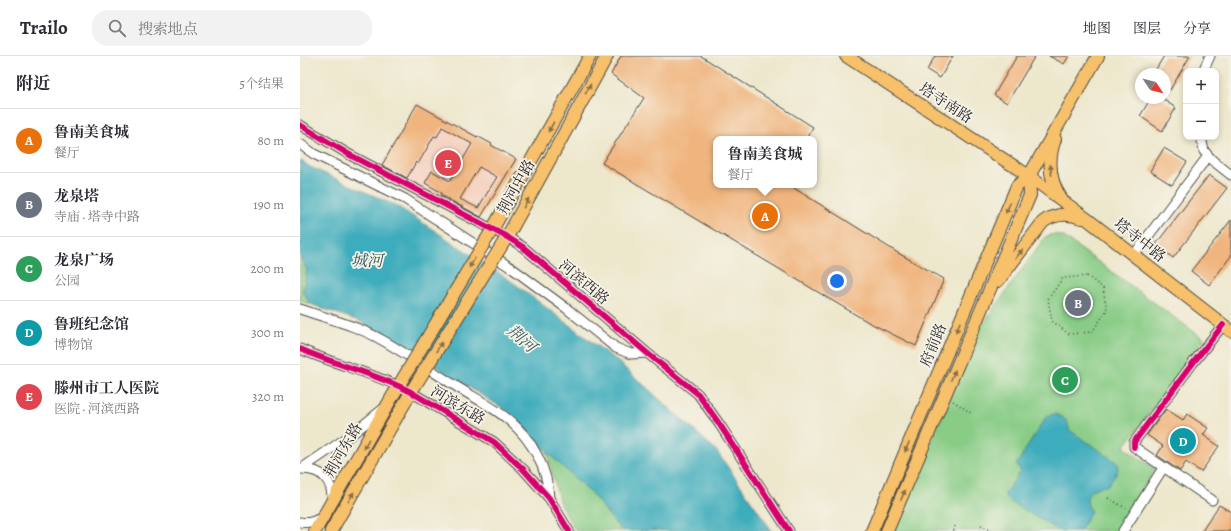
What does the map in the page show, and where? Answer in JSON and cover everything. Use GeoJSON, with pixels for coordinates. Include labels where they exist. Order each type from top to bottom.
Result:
{"type":"FeatureCollection","features":[{"type":"Feature","properties":{"kind":"main road","name":"荆河中路"},"geometry":{"type":"LineString","coordinates":[[398,386],[492,230],[590,56]]}},
{"type":"Feature","properties":{"kind":"main road","name":"荆河中路"},"geometry":{"type":"LineString","coordinates":[[411,392],[507,237],[607,56]]}},
{"type":"Feature","properties":{"kind":"main road","name":"塔寺南路"},"geometry":{"type":"LineString","coordinates":[[846,56],[1029,176]]}},
{"type":"Feature","properties":{"kind":"main road","name":"府前路"},"geometry":{"type":"LineString","coordinates":[[872,531],[1017,186],[1029,176],[1098,56]]}},
{"type":"Feature","properties":{"kind":"main road"},"geometry":{"type":"LineString","coordinates":[[1060,122],[1053,144],[1050,165],[1051,176],[1055,188],[1060,197],[1067,204]]}},
{"type":"Feature","properties":{"kind":"main road","name":"府前路"},"geometry":{"type":"LineString","coordinates":[[888,531],[1030,195],[1029,176]]}},
{"type":"Feature","properties":{"kind":"main road","name":"塔寺中路"},"geometry":{"type":"LineString","coordinates":[[1029,176],[1134,255],[1227,328]]}},
{"type":"Feature","properties":{"kind":"main road"},"geometry":{"type":"LineString","coordinates":[[987,296],[1043,222],[1049,217],[1058,215],[1077,216],[1087,219]]}},
{"type":"Feature","properties":{"kind":"main road","name":"荆河东路"},"geometry":{"type":"LineString","coordinates":[[315,531],[398,386]]}},
{"type":"Feature","properties":{"kind":"main road","name":"荆河东路"},"geometry":{"type":"LineString","coordinates":[[331,531],[411,392]]}},
{"type":"Feature","properties":{"kind":"street"},"geometry":{"type":"LineString","coordinates":[[1204,68],[1210,56]]}},
{"type":"Feature","properties":{"kind":"street","name":"河滨西路"},"geometry":{"type":"LineString","coordinates":[[300,125],[350,155],[507,237],[523,247],[647,353],[698,394],[789,531]]}},
{"type":"Feature","properties":{"kind":"street"},"geometry":{"type":"LineString","coordinates":[[1202,140],[1204,151],[1208,156],[1231,175]]}},
{"type":"Feature","properties":{"kind":"street","name":"河滨西路"},"geometry":{"type":"LineString","coordinates":[[300,144],[314,154],[405,199],[513,269],[616,348],[631,354],[647,353]]}},
{"type":"Feature","properties":{"kind":"street"},"geometry":{"type":"LineString","coordinates":[[1134,255],[1208,156]]}},
{"type":"Feature","properties":{"kind":"street","name":"河滨东路"},"geometry":{"type":"LineString","coordinates":[[300,309],[350,326],[381,339],[511,422],[526,439],[538,457],[548,486],[549,498]]}},
{"type":"Feature","properties":{"kind":"street"},"geometry":{"type":"LineString","coordinates":[[1212,500],[1134,447],[1134,442],[1193,363],[1227,328]]}},
{"type":"Feature","properties":{"kind":"street","name":"河滨东路"},"geometry":{"type":"LineString","coordinates":[[300,349],[411,392],[494,442],[523,469],[549,498],[569,531]]}},
{"type":"Feature","properties":{"kind":"street"},"geometry":{"type":"LineString","coordinates":[[301,469],[351,435],[388,404]]}},
{"type":"Feature","properties":{"kind":"street"},"geometry":{"type":"LineString","coordinates":[[1123,531],[1163,468]]}},
{"type":"Feature","properties":{"kind":"street"},"geometry":{"type":"LineString","coordinates":[[301,469],[310,469],[325,477],[330,485],[332,502]]}},
{"type":"Feature","properties":{"kind":"street"},"geometry":{"type":"LineString","coordinates":[[302,531],[300,523],[315,521],[323,517]]}},
{"type":"Feature","properties":{"kind":"path"},"geometry":{"type":"LineString","coordinates":[[1087,276],[1104,288],[1107,310],[1092,332],[1069,334],[1052,321],[1048,299],[1063,278],[1087,276]]}},
{"type":"Feature","properties":{"kind":"path"},"geometry":{"type":"LineString","coordinates":[[947,389],[949,398],[972,412]]}},
{"type":"Feature","properties":{"kind":"path"},"geometry":{"type":"LineString","coordinates":[[1108,498],[1134,513]]}},
{"type":"Feature","properties":{"kind":"path"},"geometry":{"type":"LineString","coordinates":[[981,525],[992,531]]}},
{"type":"Feature","properties":{"kind":"path"},"geometry":{"type":"LineString","coordinates":[[954,531],[955,526]]}},
{"type":"Feature","properties":{"kind":"shaded area"},"geometry":{"type":"Polygon","coordinates":[[[418,102],[517,158],[477,224],[379,168],[418,102]]]}},
{"type":"Feature","properties":{"kind":"green space"},"geometry":{"type":"Polygon","coordinates":[[[1054,234],[1064,237],[1204,339],[1124,447],[1143,461],[1156,468],[1117,531],[894,531],[975,335],[1045,237],[1054,234]]]}},
{"type":"Feature","properties":{"kind":"green space"},"geometry":{"type":"Polygon","coordinates":[[[300,257],[307,270],[303,291],[310,304],[300,301],[300,257]]]}},
{"type":"Feature","properties":{"kind":"green space"},"geometry":{"type":"Polygon","coordinates":[[[547,452],[591,493],[622,531],[576,531],[560,504],[547,452]]]}},
{"type":"Feature","properties":{"kind":"water","name":"城河"},"geometry":{"type":"Polygon","coordinates":[[[300,160],[310,167],[397,206],[511,281],[616,360],[716,450],[772,531],[622,531],[591,493],[547,452],[509,412],[444,372],[404,344],[359,321],[310,304],[303,291],[307,270],[300,257],[300,160]]]}},
{"type":"Feature","properties":{"kind":"water"},"geometry":{"type":"Polygon","coordinates":[[[1054,414],[1065,419],[1068,423],[1069,430],[1118,463],[1117,473],[1107,486],[1092,490],[1087,496],[1088,505],[1091,511],[1080,531],[1060,531],[1009,501],[1005,494],[1020,471],[1019,467],[1016,465],[1046,417],[1054,414]]]}},
{"type":"Feature","properties":{"kind":"building"},"geometry":{"type":"Polygon","coordinates":[[[621,56],[701,56],[813,127],[808,136],[713,136],[713,188],[794,188],[898,253],[944,279],[916,346],[868,322],[602,163],[644,98],[611,74],[621,56]]]}},
{"type":"Feature","properties":{"kind":"building"},"geometry":{"type":"Polygon","coordinates":[[[935,56],[953,56],[940,78],[927,70],[935,56]]]}},
{"type":"Feature","properties":{"kind":"building"},"geometry":{"type":"Polygon","coordinates":[[[1017,56],[1035,56],[1007,103],[994,95],[1017,56]]]}},
{"type":"Feature","properties":{"kind":"building"},"geometry":{"type":"Polygon","coordinates":[[[1049,56],[1069,56],[1064,64],[1049,56]]]}},
{"type":"Feature","properties":{"kind":"building"},"geometry":{"type":"Polygon","coordinates":[[[1164,56],[1190,56],[1171,88],[1171,68],[1157,68],[1164,56]]]}},
{"type":"Feature","properties":{"kind":"building"},"geometry":{"type":"Polygon","coordinates":[[[417,104],[492,144],[491,145],[516,159],[481,217],[441,195],[442,193],[425,183],[432,171],[450,181],[472,144],[442,127],[437,137],[434,136],[418,164],[416,162],[407,178],[382,165],[417,104]],[[479,167],[460,199],[478,208],[497,177],[479,167]]]}},
{"type":"Feature","properties":{"kind":"building"},"geometry":{"type":"Polygon","coordinates":[[[1147,104],[1170,104],[1176,108],[1162,131],[1140,116],[1147,104]]]}},
{"type":"Feature","properties":{"kind":"building"},"geometry":{"type":"Polygon","coordinates":[[[1164,148],[1187,162],[1172,185],[1150,171],[1164,148]]]}},
{"type":"Feature","properties":{"kind":"building"},"geometry":{"type":"Polygon","coordinates":[[[1209,175],[1227,188],[1173,258],[1156,244],[1209,175]]]}},
{"type":"Feature","properties":{"kind":"building"},"geometry":{"type":"Polygon","coordinates":[[[1231,220],[1231,256],[1209,285],[1191,271],[1231,220]]]}},
{"type":"Feature","properties":{"kind":"building"},"geometry":{"type":"Polygon","coordinates":[[[1166,409],[1183,420],[1187,414],[1208,428],[1203,435],[1219,446],[1201,472],[1186,462],[1180,471],[1157,455],[1163,446],[1147,435],[1166,409]]]}},
{"type":"Feature","properties":{"kind":"building"},"geometry":{"type":"Polygon","coordinates":[[[1219,505],[1231,512],[1231,531],[1202,531],[1219,505]]]}},
{"type":"Feature","properties":{"kind":"cycle path"},"geometry":{"type":"LineString","coordinates":[[300,125],[350,155],[507,237],[523,247],[647,353],[698,394],[789,531]]}},
{"type":"Feature","properties":{"kind":"cycle path"},"geometry":{"type":"LineString","coordinates":[[1134,447],[1134,442],[1223,325]]}},
{"type":"Feature","properties":{"kind":"cycle path"},"geometry":{"type":"LineString","coordinates":[[300,349],[411,392],[494,442],[523,469],[549,498],[569,531]]}},
{"type":"Feature","properties":{"kind":"place","name":"滕州市工人医院"},"geometry":{"type":"Point","coordinates":[448,163]}},
{"type":"Feature","properties":{"kind":"place","name":"鲁南美食城"},"geometry":{"type":"Point","coordinates":[765,216]}},
{"type":"Feature","properties":{"kind":"place","name":"龙泉塔"},"geometry":{"type":"Point","coordinates":[1078,303]}},
{"type":"Feature","properties":{"kind":"place","name":"龙泉广场"},"geometry":{"type":"Point","coordinates":[1065,380]}},
{"type":"Feature","properties":{"kind":"place","name":"鲁班纪念馆"},"geometry":{"type":"Point","coordinates":[1183,441]}},
{"type":"Feature","properties":{"kind":"water label","name":"荆河"},"geometry":{"type":"Point","coordinates":[522,338]}}]}
